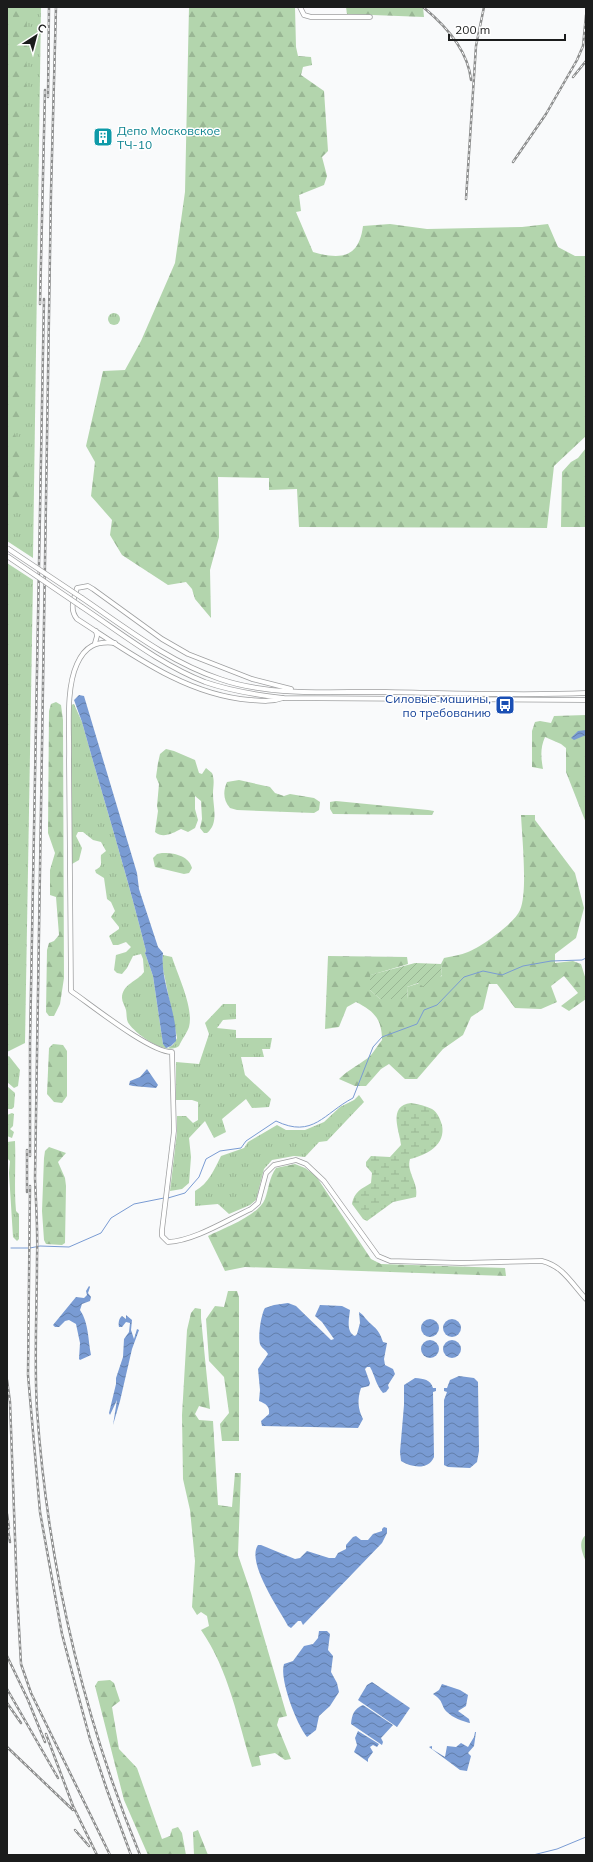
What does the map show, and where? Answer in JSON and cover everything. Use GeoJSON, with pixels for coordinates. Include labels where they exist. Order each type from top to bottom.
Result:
{"type":"FeatureCollection","features":[{"type":"Feature","properties":{"kind":"street"},"geometry":{"type":"LineString","coordinates":[[300,7],[304,15],[311,17],[370,17]]}},
{"type":"Feature","properties":{"kind":"street"},"geometry":{"type":"LineString","coordinates":[[7,548],[159,650],[200,672],[244,686],[294,691],[586,693]]}},
{"type":"Feature","properties":{"kind":"street"},"geometry":{"type":"LineString","coordinates":[[7,556],[82,607],[185,673],[236,691],[283,698],[586,700]]}},
{"type":"Feature","properties":{"kind":"street"},"geometry":{"type":"LineString","coordinates":[[283,698],[274,702],[245,700],[202,690],[165,673],[115,643],[74,615],[72,607],[77,588],[88,586],[162,639],[188,654],[252,680],[294,691]]}},
{"type":"Feature","properties":{"kind":"street"},"geometry":{"type":"LineString","coordinates":[[95,643],[97,636],[96,630]]}},
{"type":"Feature","properties":{"kind":"street"},"geometry":{"type":"LineString","coordinates":[[115,643],[103,641],[95,643],[82,655],[73,674],[70,703],[69,845],[71,990],[145,1042],[160,1049],[172,1052],[174,1131],[162,1236],[168,1242],[176,1242],[251,1209],[258,1204],[266,1173],[274,1165],[296,1160],[310,1167],[324,1181],[378,1256],[383,1259],[390,1261],[461,1263],[542,1261],[551,1263],[559,1268],[586,1299]]}},
{"type":"Feature","properties":{"kind":"green space"},"geometry":{"type":"Polygon","coordinates":[[[7,7],[41,7],[33,558],[7,541],[7,7]]]}},
{"type":"Feature","properties":{"kind":"green space"},"geometry":{"type":"Polygon","coordinates":[[[13,7],[27,7],[23,410],[14,430],[17,441],[26,455],[22,504],[18,507],[14,505],[7,491],[7,411],[10,399],[7,386],[10,114],[8,109],[13,101],[7,86],[7,77],[13,72],[7,60],[7,51],[13,45],[13,7]]]}},
{"type":"Feature","properties":{"kind":"green space"},"geometry":{"type":"Polygon","coordinates":[[[189,7],[295,7],[296,47],[298,56],[311,57],[312,65],[303,67],[301,75],[324,91],[328,151],[322,157],[327,176],[324,185],[299,195],[301,211],[296,212],[313,252],[332,256],[347,254],[357,245],[361,237],[363,226],[390,224],[427,229],[522,227],[548,224],[558,247],[575,256],[586,256],[586,436],[554,466],[547,528],[299,527],[297,489],[269,490],[269,478],[218,477],[219,537],[210,570],[211,618],[195,599],[192,589],[186,582],[168,585],[122,555],[110,535],[112,520],[91,496],[95,462],[86,446],[103,371],[125,370],[141,341],[175,263],[185,192],[189,7]]]}},
{"type":"Feature","properties":{"kind":"green space"},"geometry":{"type":"Polygon","coordinates":[[[346,7],[423,7],[424,17],[347,14],[346,7]]]}},
{"type":"Feature","properties":{"kind":"green space"},"geometry":{"type":"Polygon","coordinates":[[[114,313],[118,315],[120,319],[118,323],[114,325],[110,323],[108,319],[110,315],[114,313]]]}},
{"type":"Feature","properties":{"kind":"green space"},"geometry":{"type":"Polygon","coordinates":[[[586,448],[586,527],[561,527],[562,472],[571,462],[578,458],[586,448]]]}},
{"type":"Feature","properties":{"kind":"green space"},"geometry":{"type":"Polygon","coordinates":[[[7,563],[33,580],[25,1043],[7,1052],[7,563]]]}},
{"type":"Feature","properties":{"kind":"green space"},"geometry":{"type":"Polygon","coordinates":[[[56,702],[61,705],[63,720],[64,978],[60,1004],[54,1016],[49,1016],[46,1012],[47,950],[49,943],[54,941],[59,935],[56,897],[50,895],[50,870],[55,853],[48,833],[49,711],[51,704],[56,702]]]}},
{"type":"Feature","properties":{"kind":"green space"},"geometry":{"type":"Polygon","coordinates":[[[74,704],[82,722],[131,893],[146,951],[145,953],[153,976],[163,1044],[168,1048],[152,1043],[133,1029],[127,1021],[126,1010],[122,1000],[123,993],[127,986],[144,972],[143,959],[141,954],[133,956],[122,974],[117,973],[114,970],[116,955],[126,952],[131,947],[126,942],[113,945],[109,936],[119,929],[119,927],[111,917],[115,911],[111,902],[107,899],[104,878],[96,873],[95,870],[101,866],[101,855],[106,851],[101,842],[93,840],[83,832],[78,832],[76,836],[82,848],[79,860],[72,864],[71,705],[74,704]]]}},
{"type":"Feature","properties":{"kind":"green space"},"geometry":{"type":"Polygon","coordinates":[[[586,715],[586,823],[566,772],[566,748],[561,744],[545,737],[541,753],[543,769],[532,767],[532,731],[535,722],[540,721],[551,723],[554,716],[586,715]]]}},
{"type":"Feature","properties":{"kind":"green space"},"geometry":{"type":"Polygon","coordinates":[[[166,749],[195,760],[199,773],[202,774],[206,768],[212,773],[214,781],[214,820],[211,829],[207,833],[204,833],[200,828],[202,819],[201,801],[195,796],[195,809],[198,820],[195,828],[188,832],[181,829],[165,835],[155,832],[158,811],[159,784],[156,777],[160,754],[166,749]]]}},
{"type":"Feature","properties":{"kind":"green space"},"geometry":{"type":"Polygon","coordinates":[[[239,780],[270,787],[275,793],[284,796],[290,794],[314,798],[320,802],[319,810],[314,813],[237,810],[230,808],[225,799],[224,792],[226,785],[227,782],[239,780]]]}},
{"type":"Feature","properties":{"kind":"green space"},"geometry":{"type":"Polygon","coordinates":[[[336,801],[434,811],[432,815],[333,814],[330,809],[330,802],[336,801]]]}},
{"type":"Feature","properties":{"kind":"green space"},"geometry":{"type":"Polygon","coordinates":[[[521,815],[535,815],[535,820],[575,873],[584,908],[576,938],[555,954],[555,963],[573,961],[581,964],[586,980],[586,999],[569,1011],[561,1006],[578,993],[564,976],[551,986],[557,1002],[541,1009],[515,1008],[497,984],[489,984],[483,1009],[471,1017],[463,1035],[443,1049],[417,1079],[405,1079],[389,1064],[381,1069],[366,1086],[355,1086],[339,1079],[370,1056],[382,1040],[382,1033],[376,1016],[356,1002],[347,1007],[339,1027],[325,1029],[328,956],[407,957],[408,964],[371,975],[370,990],[380,999],[408,999],[407,987],[442,976],[441,964],[444,958],[465,953],[481,945],[505,928],[520,910],[524,891],[521,815]]]}},
{"type":"Feature","properties":{"kind":"green space"},"geometry":{"type":"Polygon","coordinates":[[[157,854],[176,854],[187,860],[192,868],[189,873],[184,874],[155,867],[153,858],[157,854]]]}},
{"type":"Feature","properties":{"kind":"green space"},"geometry":{"type":"Polygon","coordinates":[[[163,955],[172,957],[185,992],[189,1011],[189,1027],[179,1046],[168,1048],[173,1045],[177,1038],[162,964],[163,955]]]}},
{"type":"Feature","properties":{"kind":"green space"},"geometry":{"type":"Polygon","coordinates":[[[415,963],[441,964],[442,975],[428,990],[418,983],[407,987],[408,999],[380,999],[370,990],[370,975],[415,963]]]}},
{"type":"Feature","properties":{"kind":"green space"},"geometry":{"type":"Polygon","coordinates":[[[223,1004],[236,1004],[236,1019],[223,1020],[217,1028],[236,1030],[236,1038],[272,1038],[270,1049],[262,1049],[264,1057],[241,1057],[245,1075],[271,1099],[269,1107],[252,1108],[246,1099],[222,1119],[226,1132],[214,1138],[205,1121],[189,1138],[191,1157],[189,1183],[182,1189],[170,1191],[177,1132],[177,1116],[186,1116],[193,1123],[198,1120],[198,1102],[192,1100],[176,1100],[176,1062],[199,1064],[209,1034],[205,1023],[223,1004]]]}},
{"type":"Feature","properties":{"kind":"green space"},"geometry":{"type":"Polygon","coordinates":[[[53,1044],[63,1045],[67,1051],[67,1096],[62,1103],[54,1102],[47,1094],[49,1048],[53,1044]]]}},
{"type":"Feature","properties":{"kind":"green space"},"geometry":{"type":"Polygon","coordinates":[[[9,1056],[20,1070],[18,1086],[14,1088],[7,1082],[7,1057],[9,1056]]]}},
{"type":"Feature","properties":{"kind":"green space"},"geometry":{"type":"Polygon","coordinates":[[[7,1086],[15,1093],[14,1107],[12,1109],[7,1109],[7,1086]]]}},
{"type":"Feature","properties":{"kind":"green space"},"geometry":{"type":"Polygon","coordinates":[[[359,1095],[364,1102],[327,1141],[319,1142],[305,1157],[294,1156],[272,1160],[264,1169],[256,1200],[250,1205],[229,1214],[218,1204],[195,1206],[195,1191],[208,1180],[221,1156],[244,1148],[248,1142],[277,1125],[286,1130],[305,1130],[324,1122],[340,1107],[354,1100],[359,1095]]]}},
{"type":"Feature","properties":{"kind":"green space"},"geometry":{"type":"Polygon","coordinates":[[[411,1103],[427,1107],[436,1112],[442,1125],[441,1138],[429,1152],[410,1159],[409,1164],[416,1187],[416,1197],[393,1202],[367,1221],[363,1219],[352,1204],[354,1196],[361,1189],[371,1183],[372,1173],[366,1166],[366,1162],[371,1156],[390,1157],[401,1145],[397,1126],[397,1114],[399,1109],[404,1105],[411,1103]]]}},
{"type":"Feature","properties":{"kind":"green space"},"geometry":{"type":"Polygon","coordinates":[[[12,1113],[14,1114],[13,1126],[10,1129],[14,1132],[12,1138],[7,1136],[7,1115],[12,1113]]]}},
{"type":"Feature","properties":{"kind":"green space"},"geometry":{"type":"Polygon","coordinates":[[[15,1141],[15,1202],[16,1211],[19,1214],[19,1239],[17,1241],[13,1237],[9,1173],[10,1161],[7,1158],[7,1142],[15,1141]]]}},
{"type":"Feature","properties":{"kind":"green space"},"geometry":{"type":"Polygon","coordinates":[[[49,1147],[66,1153],[58,1162],[65,1178],[66,1186],[65,1243],[62,1245],[46,1244],[44,1240],[42,1211],[44,1158],[45,1151],[49,1147]]]}},
{"type":"Feature","properties":{"kind":"green space"},"geometry":{"type":"Polygon","coordinates":[[[295,1164],[305,1168],[316,1176],[371,1259],[381,1264],[505,1268],[506,1276],[245,1267],[225,1271],[208,1236],[240,1221],[255,1211],[265,1199],[270,1179],[276,1168],[295,1164]]]}},
{"type":"Feature","properties":{"kind":"green space"},"geometry":{"type":"Polygon","coordinates":[[[228,1291],[237,1291],[239,1297],[239,1441],[222,1441],[220,1424],[229,1413],[224,1377],[209,1361],[206,1319],[215,1306],[224,1307],[228,1291]]]}},
{"type":"Feature","properties":{"kind":"green space"},"geometry":{"type":"Polygon","coordinates":[[[195,1308],[201,1309],[210,1409],[199,1406],[195,1414],[199,1420],[213,1421],[218,1505],[232,1507],[235,1473],[241,1473],[238,1555],[251,1593],[287,1716],[279,1718],[277,1725],[291,1759],[285,1760],[275,1753],[259,1756],[261,1765],[252,1767],[226,1679],[211,1645],[201,1630],[209,1626],[207,1616],[201,1612],[197,1615],[192,1607],[195,1561],[190,1510],[183,1479],[182,1415],[187,1330],[191,1313],[195,1308]]]}},
{"type":"Feature","properties":{"kind":"green space"},"geometry":{"type":"Polygon","coordinates":[[[586,1535],[586,1562],[581,1545],[583,1538],[586,1535]]]}},
{"type":"Feature","properties":{"kind":"green space"},"geometry":{"type":"Polygon","coordinates":[[[110,1680],[114,1683],[120,1701],[112,1707],[119,1749],[137,1768],[162,1839],[170,1836],[172,1829],[178,1827],[182,1833],[186,1855],[148,1855],[124,1800],[95,1686],[98,1681],[110,1680]]]}},
{"type":"Feature","properties":{"kind":"green space"},"geometry":{"type":"Polygon","coordinates":[[[198,1830],[208,1855],[194,1855],[193,1832],[198,1830]]]}},
{"type":"Feature","properties":{"kind":"water"},"geometry":{"type":"Polygon","coordinates":[[[79,695],[84,696],[137,873],[139,889],[158,947],[163,953],[164,975],[176,1030],[176,1041],[171,1046],[166,1048],[163,1044],[153,976],[145,953],[146,951],[139,922],[82,722],[74,700],[79,695]]]}},
{"type":"Feature","properties":{"kind":"water"},"geometry":{"type":"Polygon","coordinates":[[[586,730],[586,735],[574,740],[571,738],[578,731],[586,730]]]}},
{"type":"Feature","properties":{"kind":"water"},"geometry":{"type":"Polygon","coordinates":[[[147,1069],[158,1085],[156,1088],[129,1085],[130,1081],[140,1077],[147,1069]]]}},
{"type":"Feature","properties":{"kind":"water"},"geometry":{"type":"Polygon","coordinates":[[[89,1286],[88,1293],[91,1297],[90,1301],[82,1304],[80,1310],[87,1326],[91,1355],[80,1360],[80,1343],[76,1324],[69,1320],[65,1321],[59,1327],[55,1327],[53,1325],[76,1297],[84,1298],[87,1295],[86,1291],[89,1286]]]}},
{"type":"Feature","properties":{"kind":"water"},"geometry":{"type":"Polygon","coordinates":[[[288,1303],[296,1306],[331,1340],[334,1339],[322,1322],[315,1316],[320,1305],[342,1306],[350,1310],[349,1328],[350,1332],[355,1336],[360,1323],[359,1312],[377,1330],[383,1342],[387,1343],[384,1359],[385,1365],[393,1369],[395,1374],[388,1385],[389,1388],[383,1393],[370,1367],[365,1369],[370,1383],[369,1386],[361,1388],[359,1404],[363,1419],[358,1428],[262,1426],[261,1421],[269,1414],[269,1409],[264,1403],[259,1401],[260,1390],[258,1369],[268,1354],[260,1343],[259,1333],[261,1321],[265,1308],[288,1303]]]}},
{"type":"Feature","properties":{"kind":"water"},"geometry":{"type":"Polygon","coordinates":[[[126,1315],[132,1320],[131,1330],[134,1339],[137,1329],[139,1330],[132,1349],[113,1425],[117,1400],[110,1415],[109,1413],[116,1378],[123,1357],[124,1339],[129,1332],[130,1323],[126,1322],[122,1327],[119,1327],[119,1322],[122,1316],[126,1319],[126,1315]]]}},
{"type":"Feature","properties":{"kind":"water"},"geometry":{"type":"Polygon","coordinates":[[[430,1319],[436,1322],[439,1328],[436,1334],[430,1337],[424,1334],[421,1328],[424,1322],[430,1319]]]}},
{"type":"Feature","properties":{"kind":"water"},"geometry":{"type":"Polygon","coordinates":[[[452,1319],[458,1322],[461,1328],[458,1334],[452,1337],[446,1334],[443,1328],[446,1322],[452,1319]]]}},
{"type":"Feature","properties":{"kind":"water"},"geometry":{"type":"Polygon","coordinates":[[[430,1340],[436,1343],[439,1349],[436,1355],[430,1358],[424,1355],[421,1349],[424,1343],[430,1340]]]}},
{"type":"Feature","properties":{"kind":"water"},"geometry":{"type":"Polygon","coordinates":[[[452,1340],[458,1343],[461,1349],[458,1355],[452,1358],[446,1355],[443,1349],[446,1343],[452,1340]]]}},
{"type":"Feature","properties":{"kind":"water"},"geometry":{"type":"Polygon","coordinates":[[[459,1376],[474,1378],[478,1382],[479,1451],[477,1462],[470,1468],[448,1467],[444,1465],[444,1400],[447,1392],[444,1391],[444,1388],[447,1388],[450,1380],[459,1376]]]}},
{"type":"Feature","properties":{"kind":"water"},"geometry":{"type":"Polygon","coordinates":[[[415,1378],[426,1380],[433,1388],[436,1388],[436,1391],[433,1392],[434,1457],[432,1461],[424,1466],[410,1465],[401,1461],[400,1452],[404,1385],[415,1378]]]}},
{"type":"Feature","properties":{"kind":"water"},"geometry":{"type":"Polygon","coordinates":[[[384,1527],[387,1528],[387,1533],[382,1543],[303,1625],[301,1621],[298,1621],[291,1628],[288,1626],[265,1586],[260,1574],[255,1553],[258,1545],[295,1559],[300,1558],[307,1551],[329,1558],[335,1558],[338,1553],[346,1549],[346,1545],[353,1537],[356,1536],[361,1540],[368,1540],[373,1534],[382,1531],[384,1527]]]}},
{"type":"Feature","properties":{"kind":"water"},"geometry":{"type":"Polygon","coordinates":[[[319,1631],[327,1631],[330,1634],[328,1650],[333,1656],[331,1672],[337,1683],[339,1692],[330,1706],[319,1716],[316,1730],[307,1737],[298,1723],[286,1691],[283,1671],[284,1664],[293,1661],[304,1646],[313,1644],[318,1638],[319,1631]]]}},
{"type":"Feature","properties":{"kind":"water"},"geometry":{"type":"Polygon","coordinates":[[[372,1682],[410,1708],[397,1727],[358,1700],[367,1685],[372,1682]]]}},
{"type":"Feature","properties":{"kind":"water"},"geometry":{"type":"Polygon","coordinates":[[[442,1684],[460,1690],[468,1695],[466,1706],[458,1711],[469,1719],[470,1723],[449,1714],[445,1710],[441,1701],[433,1694],[439,1690],[442,1684]]]}},
{"type":"Feature","properties":{"kind":"water"},"geometry":{"type":"Polygon","coordinates":[[[363,1705],[393,1725],[381,1738],[383,1742],[382,1745],[351,1724],[354,1712],[357,1708],[363,1705]]]}},
{"type":"Feature","properties":{"kind":"water"},"geometry":{"type":"Polygon","coordinates":[[[358,1731],[379,1744],[377,1747],[373,1745],[370,1747],[373,1752],[368,1759],[368,1762],[354,1752],[357,1745],[355,1738],[358,1731]]]}},
{"type":"Feature","properties":{"kind":"water"},"geometry":{"type":"Polygon","coordinates":[[[475,1732],[474,1746],[468,1753],[471,1756],[467,1771],[460,1770],[429,1747],[432,1746],[432,1749],[445,1757],[447,1746],[456,1747],[461,1743],[468,1747],[474,1737],[475,1732]]]}},
{"type":"Feature","properties":{"kind":"waterway"},"geometry":{"type":"LineString","coordinates":[[168,1198],[185,1193],[199,1177],[206,1159],[220,1151],[241,1148],[246,1141],[276,1121],[289,1126],[309,1126],[326,1117],[353,1098],[373,1047],[382,1037],[417,1024],[424,1010],[437,1005],[464,977],[483,971],[502,975],[523,966],[551,961],[582,960],[586,958]]}},
{"type":"Feature","properties":{"kind":"waterway"},"geometry":{"type":"LineString","coordinates":[[11,1248],[30,1248],[40,1246],[69,1247],[101,1233],[111,1218],[134,1204],[164,1198]]}},
{"type":"Feature","properties":{"kind":"waterway"},"geometry":{"type":"LineString","coordinates":[[533,1855],[557,1849],[586,1837]]}},
{"type":"Feature","properties":{"kind":"railway"},"geometry":{"type":"LineString","coordinates":[[48,97],[49,7]]}},
{"type":"Feature","properties":{"kind":"railway"},"geometry":{"type":"LineString","coordinates":[[56,7],[51,192],[35,1178],[37,1238],[36,1391],[42,1467],[50,1524],[59,1581],[71,1637],[101,1748],[119,1802],[140,1855]]}},
{"type":"Feature","properties":{"kind":"railway"},"geometry":{"type":"LineString","coordinates":[[423,7],[447,30],[460,48],[469,69],[471,80]]}},
{"type":"Feature","properties":{"kind":"railway"},"geometry":{"type":"LineString","coordinates":[[466,199],[476,46],[484,7]]}},
{"type":"Feature","properties":{"kind":"railway"},"geometry":{"type":"LineString","coordinates":[[513,162],[546,114],[577,60],[583,46],[586,15]]}},
{"type":"Feature","properties":{"kind":"railway"},"geometry":{"type":"LineString","coordinates":[[573,77],[586,61]]}},
{"type":"Feature","properties":{"kind":"railway"},"geometry":{"type":"LineString","coordinates":[[40,304],[45,90]]}},
{"type":"Feature","properties":{"kind":"railway"},"geometry":{"type":"LineString","coordinates":[[30,1156],[30,1043],[44,299]]}},
{"type":"Feature","properties":{"kind":"railway"},"geometry":{"type":"LineString","coordinates":[[27,1150],[27,1192]]}},
{"type":"Feature","properties":{"kind":"railway"},"geometry":{"type":"LineString","coordinates":[[30,1186],[28,1375],[40,1512],[62,1634],[77,1691],[90,1739],[131,1855]]}},
{"type":"Feature","properties":{"kind":"railway"},"geometry":{"type":"LineString","coordinates":[[7,1380],[10,1402],[21,1664],[31,1693],[110,1855]]}},
{"type":"Feature","properties":{"kind":"railway"},"geometry":{"type":"LineString","coordinates":[[7,1514],[9,1528]]}},
{"type":"Feature","properties":{"kind":"railway"},"geometry":{"type":"LineString","coordinates":[[7,1524],[10,1542]]}},
{"type":"Feature","properties":{"kind":"railway"},"geometry":{"type":"LineString","coordinates":[[7,1656],[28,1700],[45,1742]]}},
{"type":"Feature","properties":{"kind":"railway"},"geometry":{"type":"LineString","coordinates":[[7,1689],[58,1778]]}},
{"type":"Feature","properties":{"kind":"railway"},"geometry":{"type":"LineString","coordinates":[[7,1703],[21,1723]]}},
{"type":"Feature","properties":{"kind":"railway"},"geometry":{"type":"LineString","coordinates":[[46,1734],[73,1806],[97,1855]]}},
{"type":"Feature","properties":{"kind":"railway"},"geometry":{"type":"LineString","coordinates":[[7,1747],[73,1810]]}},
{"type":"Feature","properties":{"kind":"railway"},"geometry":{"type":"LineString","coordinates":[[75,1830],[89,1846]]}},
{"type":"Feature","properties":{"kind":"place","name":"Депо Московское ТЧ-10"},"geometry":{"type":"Point","coordinates":[103,137]}},
{"type":"Feature","properties":{"kind":"place","name":"Силовые машины, по требованию"},"geometry":{"type":"Point","coordinates":[505,705]}}]}
